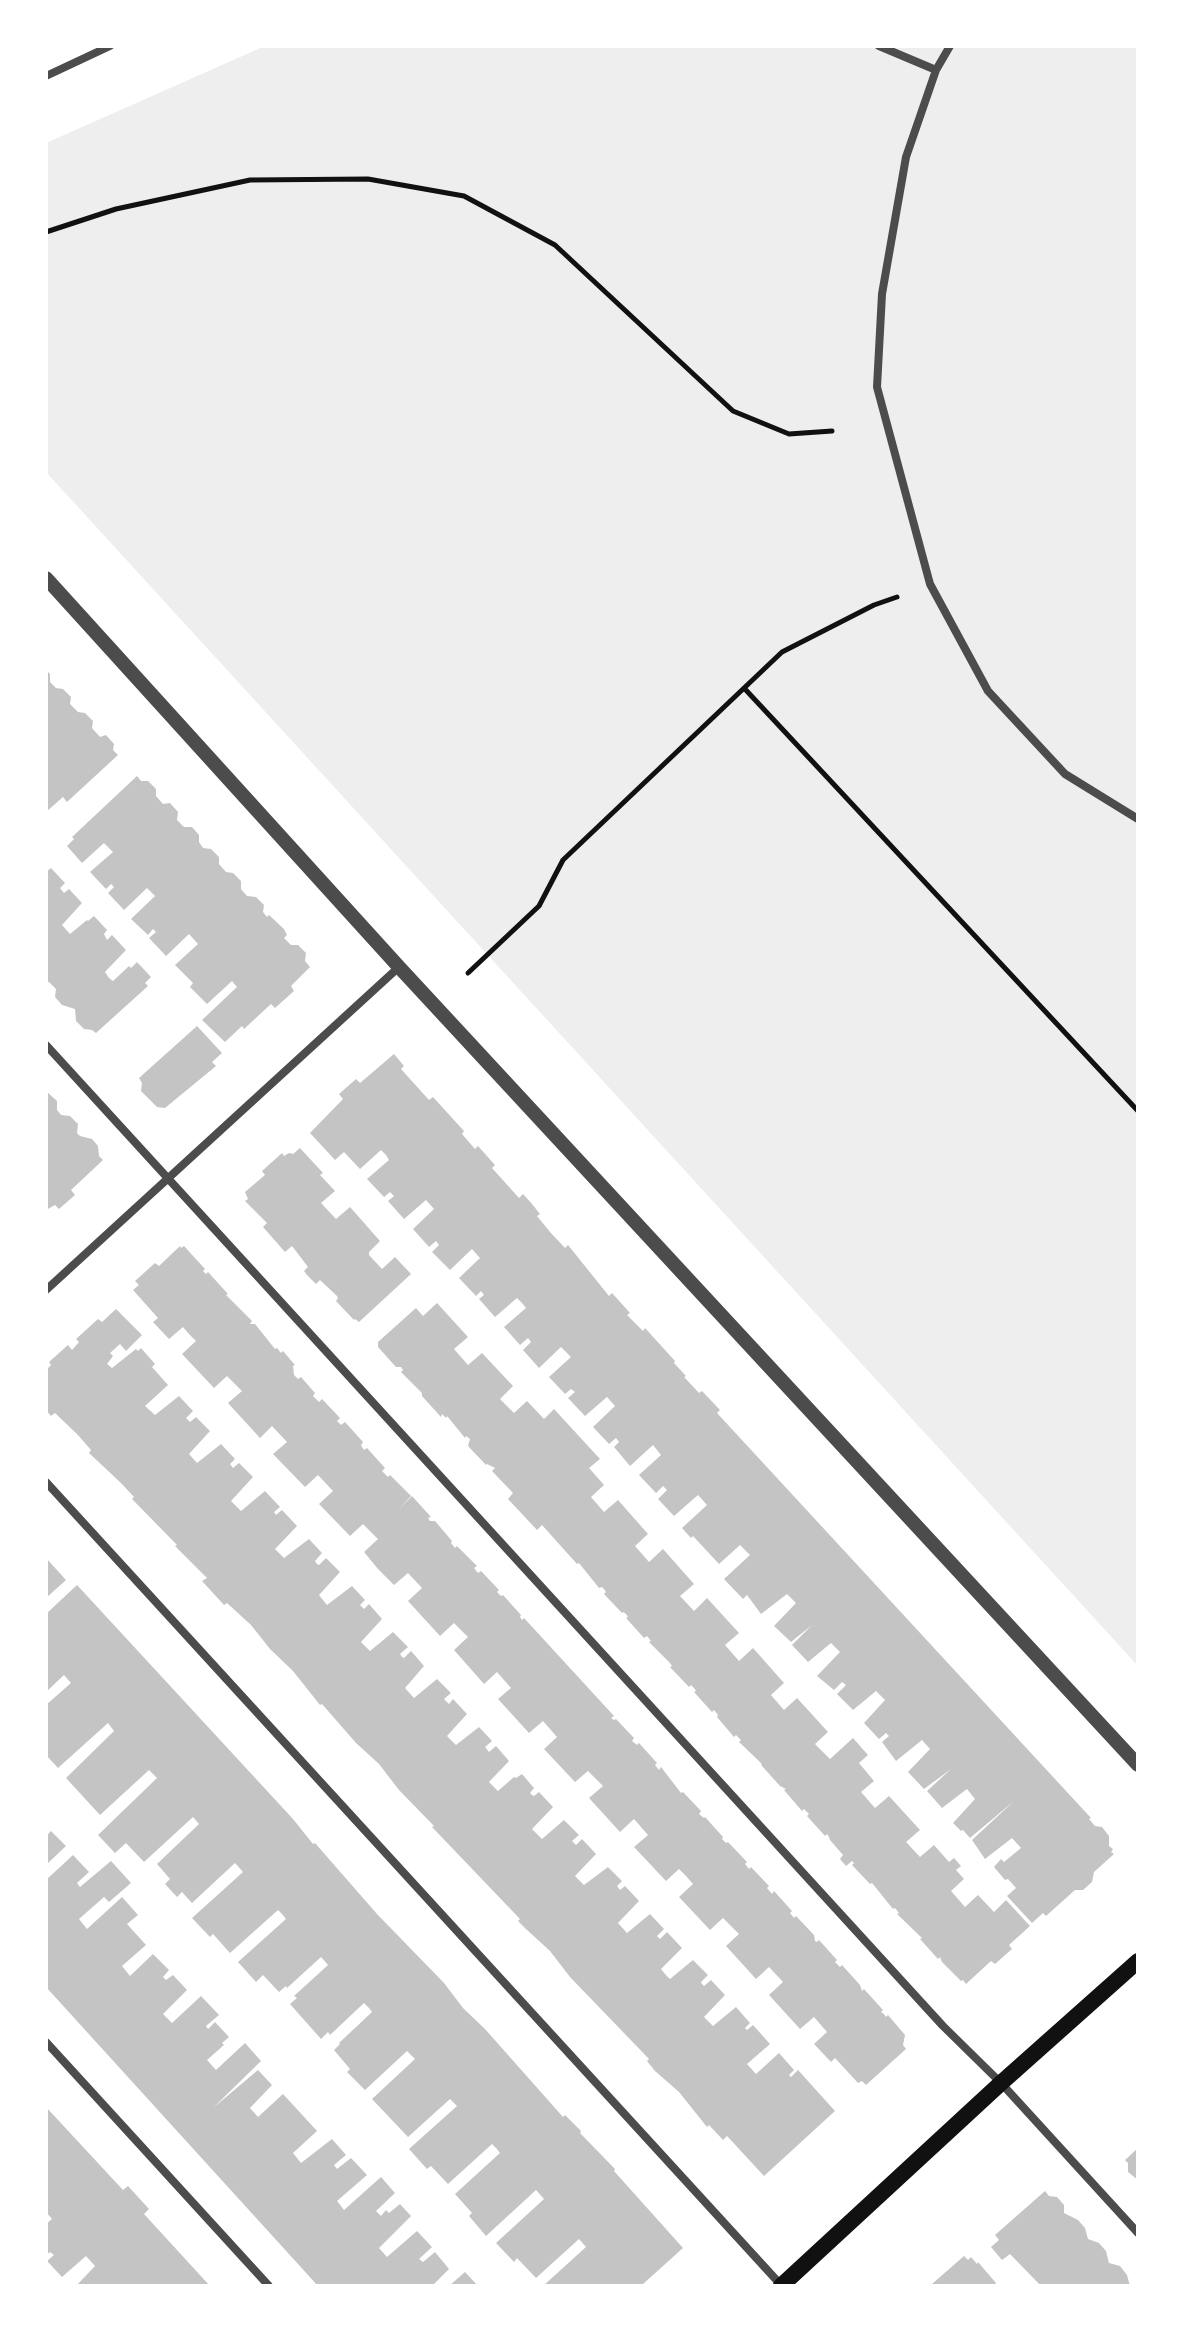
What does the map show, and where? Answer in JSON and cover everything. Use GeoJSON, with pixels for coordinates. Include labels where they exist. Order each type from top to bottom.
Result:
{"type":"FeatureCollection","features":[{"type":"Feature","properties":{"kind":"main road"},"geometry":{"type":"LineString","coordinates":[[781,2286],[1138,1961]]}},
{"type":"Feature","properties":{"kind":"street"},"geometry":{"type":"LineString","coordinates":[[46,76],[110,46]]}},
{"type":"Feature","properties":{"kind":"street"},"geometry":{"type":"LineString","coordinates":[[879,46],[936,70]]}},
{"type":"Feature","properties":{"kind":"street"},"geometry":{"type":"LineString","coordinates":[[950,46],[936,70],[906,157],[882,294],[877,387],[930,584],[988,691],[1065,774],[1138,819]]}},
{"type":"Feature","properties":{"kind":"street"},"geometry":{"type":"LineString","coordinates":[[46,578],[399,967],[1138,1765]]}},
{"type":"Feature","properties":{"kind":"street"},"geometry":{"type":"LineString","coordinates":[[46,1290],[399,967]]}},
{"type":"Feature","properties":{"kind":"street"},"geometry":{"type":"LineString","coordinates":[[46,1045],[943,2026],[1001,2083],[1138,2233]]}},
{"type":"Feature","properties":{"kind":"street"},"geometry":{"type":"LineString","coordinates":[[46,1482],[781,2286]]}},
{"type":"Feature","properties":{"kind":"street"},"geometry":{"type":"LineString","coordinates":[[46,2042],[269,2286]]}},
{"type":"Feature","properties":{"kind":"path"},"geometry":{"type":"LineString","coordinates":[[46,232],[116,209],[250,180],[368,179],[464,196],[555,245],[733,411],[789,434],[832,431]]}},
{"type":"Feature","properties":{"kind":"path"},"geometry":{"type":"LineString","coordinates":[[468,973],[539,906],[563,860],[782,652],[874,605],[897,597]]}},
{"type":"Feature","properties":{"kind":"path"},"geometry":{"type":"LineString","coordinates":[[744,688],[1138,1111]]}},
{"type":"Feature","properties":{"kind":"shaded area"},"geometry":{"type":"Polygon","coordinates":[[[265,46],[1138,46],[1138,1666],[46,472],[46,143],[265,46]]]}},
{"type":"Feature","properties":{"kind":"building"},"geometry":{"type":"Polygon","coordinates":[[[46,670],[50,674],[50,682],[71,697],[70,704],[93,721],[92,728],[100,737],[106,735],[118,755],[67,802],[63,797],[46,812],[46,670]]]}},
{"type":"Feature","properties":{"kind":"building"},"geometry":{"type":"Polygon","coordinates":[[[137,776],[156,789],[156,796],[163,804],[170,803],[178,812],[177,820],[184,827],[192,827],[199,835],[203,848],[211,849],[226,872],[233,873],[241,881],[241,889],[247,896],[256,897],[264,905],[263,912],[267,917],[269,915],[284,929],[287,935],[284,938],[306,953],[305,961],[310,967],[291,986],[294,991],[275,1008],[271,1004],[225,1042],[202,1020],[237,987],[232,981],[207,1004],[190,987],[193,983],[175,965],[198,944],[189,934],[166,956],[149,938],[156,932],[153,929],[148,935],[131,919],[155,896],[147,888],[124,910],[108,893],[114,887],[111,884],[106,889],[90,872],[113,852],[104,843],[82,863],[67,846],[74,839],[72,837],[137,776]]]}},
{"type":"Feature","properties":{"kind":"building"},"geometry":{"type":"Polygon","coordinates":[[[51,868],[65,883],[60,888],[64,893],[69,889],[82,903],[62,925],[70,934],[94,916],[107,930],[104,934],[107,940],[112,935],[126,950],[105,972],[109,978],[113,981],[137,962],[151,977],[145,983],[148,986],[96,1033],[84,1029],[76,1021],[75,1009],[62,1005],[55,997],[56,989],[49,982],[46,983],[46,872],[51,868]]]}},
{"type":"Feature","properties":{"kind":"building"},"geometry":{"type":"Polygon","coordinates":[[[197,1026],[222,1053],[212,1062],[216,1066],[165,1108],[157,1107],[141,1091],[139,1078],[197,1026]]]}},
{"type":"Feature","properties":{"kind":"building"},"geometry":{"type":"Polygon","coordinates":[[[394,1054],[404,1066],[401,1069],[429,1100],[433,1097],[464,1131],[462,1134],[475,1149],[478,1146],[495,1165],[492,1168],[519,1198],[523,1194],[550,1232],[565,1248],[568,1245],[609,1296],[612,1293],[630,1313],[627,1315],[643,1331],[645,1328],[675,1361],[684,1377],[720,1410],[717,1413],[1091,1818],[1095,1826],[1102,1827],[1109,1836],[1109,1846],[1114,1854],[1094,1872],[1092,1882],[1083,1890],[1075,1890],[1046,1916],[1043,1913],[1032,1923],[1007,1896],[1016,1888],[994,1867],[1001,1859],[1004,1862],[1021,1848],[1012,1838],[985,1859],[972,1840],[1014,1801],[970,1838],[961,1831],[953,1823],[975,1799],[967,1789],[942,1808],[927,1791],[951,1769],[924,1789],[908,1772],[930,1749],[922,1740],[896,1761],[882,1742],[889,1736],[886,1733],[879,1739],[864,1723],[885,1700],[876,1691],[853,1710],[837,1694],[846,1685],[842,1682],[834,1690],[817,1676],[840,1652],[831,1643],[808,1662],[792,1645],[812,1625],[791,1642],[774,1626],[796,1603],[787,1594],[761,1614],[747,1595],[743,1599],[724,1579],[750,1555],[740,1545],[719,1564],[693,1536],[691,1538],[682,1528],[707,1505],[698,1495],[674,1516],[658,1499],[667,1490],[663,1486],[656,1493],[639,1475],[661,1455],[653,1445],[630,1466],[614,1447],[619,1442],[616,1438],[609,1444],[593,1427],[615,1406],[607,1397],[585,1416],[568,1398],[575,1392],[571,1389],[565,1394],[549,1377],[571,1357],[561,1347],[539,1368],[523,1350],[531,1342],[528,1338],[520,1345],[504,1327],[526,1308],[522,1303],[517,1298],[495,1317],[479,1299],[484,1295],[481,1291],[476,1296],[459,1278],[480,1258],[472,1249],[450,1270],[432,1252],[439,1245],[436,1241],[429,1247],[413,1229],[434,1209],[426,1200],[404,1219],[388,1201],[394,1196],[390,1192],[384,1197],[367,1179],[389,1160],[386,1155],[381,1150],[360,1169],[344,1152],[335,1160],[310,1133],[343,1099],[339,1094],[356,1079],[360,1083],[394,1054]]]}},
{"type":"Feature","properties":{"kind":"building"},"geometry":{"type":"Polygon","coordinates":[[[46,1091],[57,1101],[57,1110],[61,1115],[70,1116],[78,1124],[77,1133],[92,1139],[98,1146],[99,1156],[103,1160],[71,1190],[75,1195],[59,1209],[55,1205],[46,1210],[46,1091]]]}},
{"type":"Feature","properties":{"kind":"building"},"geometry":{"type":"Polygon","coordinates":[[[300,1148],[335,1191],[321,1203],[336,1219],[350,1207],[380,1241],[369,1255],[382,1269],[395,1257],[411,1274],[359,1322],[336,1301],[337,1296],[320,1280],[316,1284],[307,1275],[304,1271],[308,1267],[292,1246],[285,1252],[263,1227],[267,1223],[245,1201],[248,1199],[245,1192],[265,1175],[262,1171],[282,1153],[284,1156],[293,1154],[300,1148]]]}},
{"type":"Feature","properties":{"kind":"building"},"geometry":{"type":"Polygon","coordinates":[[[180,1246],[184,1246],[205,1269],[203,1271],[208,1272],[228,1294],[252,1321],[250,1324],[255,1324],[275,1349],[281,1353],[283,1351],[295,1365],[294,1375],[298,1379],[301,1377],[315,1393],[313,1396],[319,1402],[322,1399],[340,1418],[337,1421],[341,1425],[345,1422],[363,1442],[364,1450],[367,1448],[385,1468],[382,1471],[411,1496],[400,1508],[412,1496],[431,1517],[428,1518],[430,1521],[435,1521],[455,1548],[457,1546],[477,1566],[474,1568],[478,1573],[481,1571],[499,1590],[497,1592],[521,1615],[522,1620],[524,1618],[614,1716],[611,1718],[616,1719],[634,1738],[632,1741],[637,1745],[639,1743],[657,1763],[655,1765],[659,1770],[661,1767],[681,1793],[701,1811],[699,1814],[747,1862],[745,1864],[749,1869],[751,1867],[769,1886],[767,1888],[772,1894],[774,1891],[792,1911],[790,1913],[794,1918],[796,1916],[814,1935],[815,1941],[819,1940],[837,1960],[835,1962],[840,1967],[842,1965],[862,1991],[864,1989],[883,2010],[881,2012],[886,2017],[888,2015],[905,2035],[903,2045],[906,2049],[866,2085],[862,2081],[858,2083],[835,2058],[831,2062],[814,2044],[827,2032],[814,2017],[800,2029],[769,1995],[783,1982],[769,1967],[756,1979],[726,1946],[739,1934],[723,1918],[710,1930],[679,1897],[693,1884],[686,1876],[679,1869],[666,1881],[634,1847],[648,1835],[634,1819],[620,1832],[589,1798],[603,1786],[588,1771],[575,1782],[544,1749],[557,1737],[543,1721],[529,1733],[498,1699],[511,1688],[497,1672],[484,1684],[454,1650],[468,1637],[454,1623],[440,1636],[408,1601],[422,1588],[408,1573],[394,1585],[378,1569],[364,1552],[378,1539],[363,1524],[350,1536],[319,1504],[333,1491],[318,1475],[305,1487],[273,1454],[287,1442],[272,1426],[260,1438],[228,1403],[242,1391],[227,1376],[214,1388],[182,1354],[196,1341],[183,1327],[169,1339],[153,1322],[158,1318],[133,1290],[139,1285],[135,1281],[155,1263],[159,1266],[180,1246]]]}},
{"type":"Feature","properties":{"kind":"building"},"geometry":{"type":"Polygon","coordinates":[[[437,1303],[468,1337],[454,1349],[468,1365],[482,1353],[513,1386],[500,1399],[514,1413],[527,1401],[544,1419],[554,1409],[600,1459],[589,1468],[604,1485],[591,1497],[604,1512],[618,1500],[648,1534],[635,1546],[649,1562],[663,1549],[694,1584],[680,1596],[694,1611],[707,1598],[739,1633],[725,1645],[739,1661],[753,1648],[784,1683],[771,1695],[784,1710],[797,1698],[828,1732],[815,1744],[830,1759],[853,1738],[868,1755],[859,1763],[874,1781],[861,1792],[875,1808],[889,1796],[920,1830],[906,1842],[920,1857],[934,1845],[949,1862],[954,1858],[961,1866],[956,1870],[964,1879],[951,1891],[965,1907],[978,1895],[994,1912],[1006,1900],[1030,1926],[1009,1945],[1012,1949],[995,1964],[991,1961],[966,1984],[940,1957],[938,1959],[895,1908],[852,1865],[854,1863],[852,1861],[846,1866],[840,1859],[843,1855],[827,1834],[825,1836],[804,1809],[802,1811],[786,1789],[739,1742],[741,1740],[736,1735],[734,1737],[714,1710],[712,1712],[694,1692],[694,1688],[689,1687],[670,1667],[647,1636],[644,1638],[626,1614],[604,1594],[604,1589],[599,1588],[542,1525],[537,1530],[508,1499],[513,1493],[492,1471],[495,1468],[486,1465],[468,1446],[470,1439],[465,1438],[447,1416],[442,1414],[441,1417],[401,1372],[401,1367],[396,1367],[378,1347],[378,1342],[416,1308],[423,1316],[437,1303]]]}},
{"type":"Feature","properties":{"kind":"building"},"geometry":{"type":"Polygon","coordinates":[[[116,1309],[142,1335],[126,1351],[120,1344],[110,1353],[113,1356],[107,1364],[112,1368],[141,1348],[168,1385],[145,1406],[155,1415],[179,1396],[193,1411],[186,1418],[190,1422],[196,1417],[210,1431],[189,1454],[197,1463],[221,1444],[235,1459],[230,1464],[233,1468],[239,1463],[253,1477],[231,1501],[241,1511],[265,1491],[280,1507],[274,1512],[276,1515],[282,1510],[297,1526],[275,1549],[284,1558],[309,1539],[322,1553],[315,1561],[317,1564],[326,1558],[340,1572],[319,1595],[327,1605],[352,1586],[365,1600],[360,1605],[364,1609],[369,1604],[382,1619],[361,1642],[370,1651],[393,1632],[408,1647],[400,1654],[402,1657],[411,1651],[424,1666],[405,1688],[414,1698],[437,1679],[451,1693],[444,1699],[449,1704],[453,1699],[467,1714],[447,1736],[456,1745],[479,1727],[492,1741],[485,1747],[489,1752],[496,1746],[509,1761],[489,1782],[498,1791],[522,1774],[534,1788],[530,1793],[534,1796],[539,1792],[553,1807],[532,1829],[542,1839],[564,1820],[579,1835],[572,1841],[576,1845],[582,1839],[596,1854],[575,1876],[584,1885],[608,1867],[622,1881],[617,1886],[620,1890],[625,1886],[639,1901],[618,1923],[627,1933],[650,1914],[664,1929],[657,1936],[660,1939],[667,1932],[682,1948],[661,1969],[665,1974],[670,1979],[693,1960],[708,1975],[702,1984],[704,1986],[711,1980],[725,1995],[704,2017],[713,2026],[736,2007],[750,2023],[745,2028],[747,2030],[753,2025],[770,2044],[747,2064],[756,2074],[779,2053],[794,2070],[789,2075],[791,2077],[798,2070],[835,2111],[764,2176],[727,2136],[723,2140],[709,2125],[707,2127],[679,2092],[655,2071],[647,2061],[649,2059],[570,1977],[550,1951],[518,1921],[520,1919],[432,1827],[379,1764],[320,1705],[251,1625],[227,1603],[224,1605],[202,1581],[207,1578],[132,1499],[134,1497],[121,1483],[89,1453],[91,1450],[78,1435],[55,1413],[51,1416],[46,1410],[46,1370],[51,1365],[49,1362],[68,1345],[72,1350],[79,1342],[76,1339],[98,1319],[102,1322],[116,1309]]]}},
{"type":"Feature","properties":{"kind":"building"},"geometry":{"type":"Polygon","coordinates":[[[46,1558],[66,1580],[46,1598],[46,1558]]]}},
{"type":"Feature","properties":{"kind":"building"},"geometry":{"type":"Polygon","coordinates":[[[77,1585],[377,1914],[444,1983],[563,2117],[565,2115],[581,2131],[683,2248],[643,2284],[645,2286],[543,2286],[586,2247],[579,2239],[536,2278],[517,2258],[514,2262],[496,2243],[544,2199],[536,2190],[486,2236],[455,2194],[500,2153],[492,2144],[448,2184],[431,2166],[427,2169],[409,2149],[457,2106],[450,2099],[408,2137],[372,2099],[415,2059],[407,2051],[365,2090],[347,2072],[350,2069],[334,2050],[372,2012],[369,2008],[364,2003],[330,2035],[328,2032],[321,2039],[290,2004],[297,1998],[294,1996],[328,1965],[321,1957],[279,1992],[263,1975],[256,1982],[238,1962],[286,1919],[278,1910],[230,1953],[213,1934],[210,1937],[192,1918],[243,1872],[235,1863],[192,1903],[182,1892],[177,1897],[165,1884],[170,1879],[157,1864],[199,1824],[193,1817],[144,1862],[126,1843],[115,1853],[98,1835],[157,1778],[149,1770],[100,1815],[66,1778],[114,1731],[108,1723],[58,1768],[46,1755],[46,1705],[71,1683],[64,1675],[46,1692],[46,1614],[77,1585]]]}},
{"type":"Feature","properties":{"kind":"building"},"geometry":{"type":"Polygon","coordinates":[[[51,1831],[66,1846],[46,1865],[46,1836],[51,1831]]]}},
{"type":"Feature","properties":{"kind":"building"},"geometry":{"type":"Polygon","coordinates":[[[73,1855],[89,1872],[77,1883],[80,1887],[111,1861],[131,1883],[109,1902],[104,1897],[79,1919],[87,1929],[122,1897],[138,1915],[127,1924],[146,1945],[122,1966],[130,1976],[153,1954],[169,1970],[163,1977],[166,1980],[173,1975],[187,1990],[163,2014],[172,2023],[201,1996],[219,2015],[206,2026],[208,2029],[215,2022],[229,2037],[207,2060],[216,2070],[245,2043],[261,2061],[213,2108],[258,2070],[272,2085],[250,2108],[258,2117],[283,2094],[317,2131],[293,2153],[301,2163],[332,2139],[346,2155],[334,2165],[337,2169],[351,2158],[367,2175],[337,2201],[344,2210],[381,2177],[395,2193],[376,2211],[381,2216],[386,2210],[389,2213],[400,2204],[411,2216],[379,2248],[387,2257],[417,2231],[432,2247],[419,2259],[423,2262],[435,2252],[449,2269],[432,2286],[318,2286],[46,1987],[46,1880],[73,1855]]]}},
{"type":"Feature","properties":{"kind":"building"},"geometry":{"type":"Polygon","coordinates":[[[46,2107],[123,2190],[128,2186],[149,2209],[144,2214],[210,2286],[76,2286],[95,2266],[86,2256],[62,2277],[47,2261],[54,2255],[50,2252],[46,2255],[46,2224],[52,2219],[46,2212],[46,2107]]]}},
{"type":"Feature","properties":{"kind":"building"},"geometry":{"type":"Polygon","coordinates":[[[1138,2148],[1138,2180],[1128,2172],[1125,2160],[1138,2148]]]}},
{"type":"Feature","properties":{"kind":"building"},"geometry":{"type":"Polygon","coordinates":[[[1045,2191],[1064,2205],[1064,2213],[1078,2220],[1085,2228],[1088,2239],[1099,2243],[1106,2251],[1109,2263],[1120,2266],[1130,2286],[1041,2286],[1010,2254],[1002,2260],[991,2247],[999,2240],[995,2235],[1045,2191]]]}},
{"type":"Feature","properties":{"kind":"building"},"geometry":{"type":"Polygon","coordinates":[[[964,2256],[978,2262],[996,2283],[993,2286],[932,2284],[964,2256]]]}},
{"type":"Feature","properties":{"kind":"building"},"geometry":{"type":"Polygon","coordinates":[[[465,2272],[478,2286],[449,2286],[465,2272]]]}}]}
